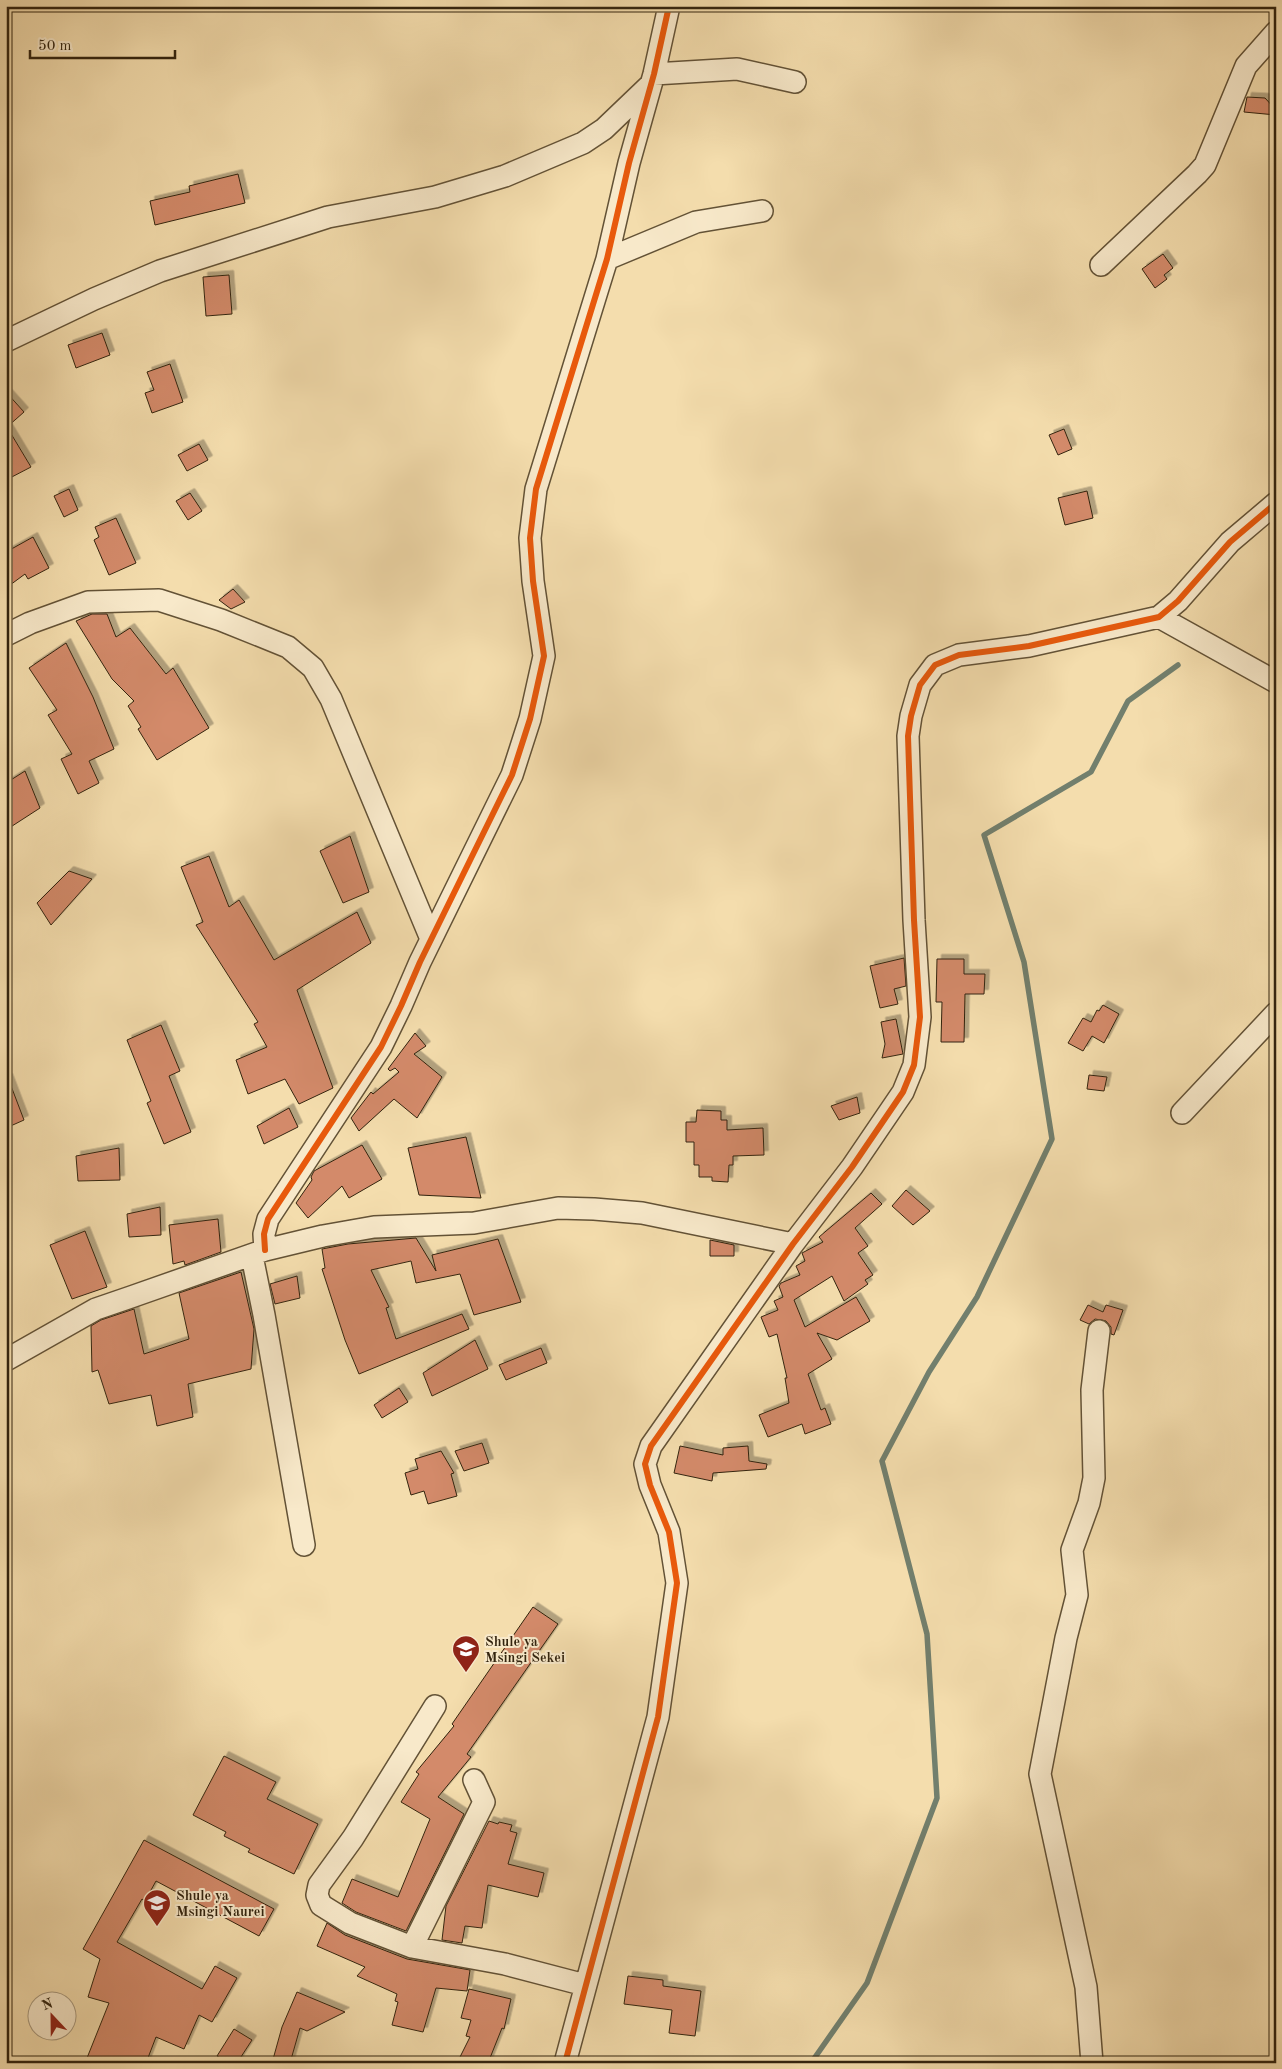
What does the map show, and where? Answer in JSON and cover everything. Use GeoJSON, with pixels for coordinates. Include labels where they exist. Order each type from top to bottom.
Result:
{"type":"FeatureCollection","features":[{"type":"Feature","properties":{"kind":"street"},"geometry":{"type":"LineString","coordinates":[[304,1545],[264,1314],[258,1253],[268,1219],[381,1047],[431,939],[512,775],[530,719],[544,656],[533,581],[530,538],[536,489],[607,259],[669,6]]}},
{"type":"Feature","properties":{"kind":"street"},"geometry":{"type":"LineString","coordinates":[[1101,265],[1197,174],[1205,164],[1246,66],[1276,32]]}},
{"type":"Feature","properties":{"kind":"street"},"geometry":{"type":"LineString","coordinates":[[6,341],[94,299],[169,268],[328,217],[435,197],[505,176],[583,143],[604,129],[652,80],[738,69],[795,82]]}},
{"type":"Feature","properties":{"kind":"street"},"geometry":{"type":"LineString","coordinates":[[607,259],[696,222],[762,210]]}},
{"type":"Feature","properties":{"kind":"street"},"geometry":{"type":"LineString","coordinates":[[565,2063],[658,1717],[677,1584],[669,1532],[650,1485],[644,1464],[651,1446],[793,1244],[852,1167],[903,1092],[914,1065],[920,1016],[914,920],[908,736],[911,716],[920,685],[935,665],[959,655],[1029,646],[1159,617],[1178,601],[1230,542],[1276,502]]}},
{"type":"Feature","properties":{"kind":"street"},"geometry":{"type":"LineString","coordinates":[[6,635],[30,623],[88,602],[159,600],[260,634],[288,647],[313,668],[331,699],[431,939]]}},
{"type":"Feature","properties":{"kind":"street"},"geometry":{"type":"LineString","coordinates":[[1159,617],[1276,682]]}},
{"type":"Feature","properties":{"kind":"street"},"geometry":{"type":"LineString","coordinates":[[1182,1113],[1276,1014]]}},
{"type":"Feature","properties":{"kind":"street"},"geometry":{"type":"LineString","coordinates":[[6,1360],[96,1309],[258,1253],[323,1236],[374,1228],[474,1223],[558,1208],[642,1213],[793,1244]]}},
{"type":"Feature","properties":{"kind":"street"},"geometry":{"type":"LineString","coordinates":[[1092,2063],[1086,1987],[1040,1774],[1066,1638],[1077,1596],[1072,1550],[1089,1503],[1094,1478],[1092,1390],[1099,1331]]}},
{"type":"Feature","properties":{"kind":"street"},"geometry":{"type":"LineString","coordinates":[[435,1706],[353,1838],[319,1885],[317,1894],[321,1905],[350,1923],[412,1946],[504,1964],[585,1985]]}},
{"type":"Feature","properties":{"kind":"street"},"geometry":{"type":"LineString","coordinates":[[412,1946],[484,1802],[474,1780]]}},
{"type":"Feature","properties":{"kind":"building"},"geometry":{"type":"Polygon","coordinates":[[[1247,97],[1265,98],[1276,110],[1276,115],[1244,112],[1247,97]]]}},
{"type":"Feature","properties":{"kind":"building"},"geometry":{"type":"Polygon","coordinates":[[[238,174],[245,203],[155,225],[150,201],[190,192],[189,186],[238,174]]]}},
{"type":"Feature","properties":{"kind":"building"},"geometry":{"type":"Polygon","coordinates":[[[1163,254],[1173,268],[1164,275],[1167,279],[1155,288],[1142,269],[1163,254]]]}},
{"type":"Feature","properties":{"kind":"building"},"geometry":{"type":"Polygon","coordinates":[[[229,275],[232,314],[206,316],[203,277],[229,275]]]}},
{"type":"Feature","properties":{"kind":"building"},"geometry":{"type":"Polygon","coordinates":[[[102,333],[110,355],[76,368],[68,345],[102,333]]]}},
{"type":"Feature","properties":{"kind":"building"},"geometry":{"type":"Polygon","coordinates":[[[170,364],[183,402],[152,413],[145,393],[154,390],[147,372],[170,364]]]}},
{"type":"Feature","properties":{"kind":"building"},"geometry":{"type":"Polygon","coordinates":[[[6,392],[24,412],[7,427],[31,467],[6,480],[6,392]]]}},
{"type":"Feature","properties":{"kind":"building"},"geometry":{"type":"Polygon","coordinates":[[[1064,429],[1072,449],[1058,455],[1049,435],[1064,429]]]}},
{"type":"Feature","properties":{"kind":"building"},"geometry":{"type":"Polygon","coordinates":[[[199,444],[208,460],[187,471],[178,455],[199,444]]]}},
{"type":"Feature","properties":{"kind":"building"},"geometry":{"type":"Polygon","coordinates":[[[69,489],[78,510],[64,517],[54,496],[69,489]]]}},
{"type":"Feature","properties":{"kind":"building"},"geometry":{"type":"Polygon","coordinates":[[[1087,491],[1093,518],[1065,525],[1058,498],[1087,491]]]}},
{"type":"Feature","properties":{"kind":"building"},"geometry":{"type":"Polygon","coordinates":[[[190,493],[202,511],[188,520],[176,501],[190,493]]]}},
{"type":"Feature","properties":{"kind":"building"},"geometry":{"type":"Polygon","coordinates":[[[116,518],[136,563],[109,575],[94,540],[99,537],[95,527],[116,518]]]}},
{"type":"Feature","properties":{"kind":"building"},"geometry":{"type":"Polygon","coordinates":[[[33,537],[49,568],[28,579],[25,574],[6,588],[6,552],[33,537]]]}},
{"type":"Feature","properties":{"kind":"building"},"geometry":{"type":"Polygon","coordinates":[[[233,589],[245,602],[231,609],[219,600],[233,589]]]}},
{"type":"Feature","properties":{"kind":"building"},"geometry":{"type":"Polygon","coordinates":[[[92,614],[107,614],[116,637],[130,628],[166,674],[173,668],[209,728],[157,760],[138,729],[141,727],[128,706],[134,701],[112,679],[76,621],[92,614]]]}},
{"type":"Feature","properties":{"kind":"building"},"geometry":{"type":"Polygon","coordinates":[[[66,643],[93,697],[114,749],[89,761],[99,783],[78,794],[61,759],[72,754],[48,715],[57,710],[29,668],[66,643]]]}},
{"type":"Feature","properties":{"kind":"building"},"geometry":{"type":"Polygon","coordinates":[[[25,771],[40,808],[6,830],[6,783],[25,771]]]}},
{"type":"Feature","properties":{"kind":"building"},"geometry":{"type":"Polygon","coordinates":[[[350,836],[369,892],[343,903],[320,851],[350,836]]]}},
{"type":"Feature","properties":{"kind":"building"},"geometry":{"type":"Polygon","coordinates":[[[209,856],[229,907],[239,900],[274,960],[357,912],[371,943],[297,990],[333,1088],[299,1104],[285,1079],[248,1094],[236,1060],[267,1047],[254,1024],[258,1022],[196,925],[203,922],[181,867],[209,856]]]}},
{"type":"Feature","properties":{"kind":"building"},"geometry":{"type":"Polygon","coordinates":[[[69,871],[92,879],[51,925],[37,903],[69,871]]]}},
{"type":"Feature","properties":{"kind":"building"},"geometry":{"type":"Polygon","coordinates":[[[904,958],[906,986],[894,989],[898,1004],[880,1008],[870,966],[904,958]]]}},
{"type":"Feature","properties":{"kind":"building"},"geometry":{"type":"Polygon","coordinates":[[[937,959],[964,959],[964,974],[985,974],[984,994],[965,994],[964,1042],[941,1042],[942,1002],[936,1002],[937,959]]]}},
{"type":"Feature","properties":{"kind":"building"},"geometry":{"type":"Polygon","coordinates":[[[1103,1005],[1119,1014],[1104,1043],[1092,1036],[1083,1051],[1068,1043],[1083,1018],[1091,1022],[1097,1010],[1099,1011],[1103,1005]]]}},
{"type":"Feature","properties":{"kind":"building"},"geometry":{"type":"Polygon","coordinates":[[[896,1019],[903,1054],[882,1058],[885,1044],[881,1022],[896,1019]]]}},
{"type":"Feature","properties":{"kind":"building"},"geometry":{"type":"Polygon","coordinates":[[[161,1025],[180,1071],[169,1076],[191,1132],[164,1144],[147,1103],[151,1101],[127,1040],[161,1025]]]}},
{"type":"Feature","properties":{"kind":"building"},"geometry":{"type":"Polygon","coordinates":[[[415,1033],[426,1046],[414,1054],[442,1077],[417,1118],[394,1099],[359,1131],[351,1118],[371,1092],[373,1094],[399,1072],[395,1068],[390,1071],[388,1069],[415,1033]]]}},
{"type":"Feature","properties":{"kind":"building"},"geometry":{"type":"Polygon","coordinates":[[[1089,1075],[1107,1077],[1104,1091],[1087,1089],[1089,1075]]]}},
{"type":"Feature","properties":{"kind":"building"},"geometry":{"type":"Polygon","coordinates":[[[6,1078],[8,1078],[24,1120],[6,1128],[6,1078]]]}},
{"type":"Feature","properties":{"kind":"building"},"geometry":{"type":"Polygon","coordinates":[[[857,1097],[860,1113],[839,1120],[831,1106],[857,1097]]]}},
{"type":"Feature","properties":{"kind":"building"},"geometry":{"type":"Polygon","coordinates":[[[289,1108],[298,1127],[264,1144],[257,1126],[289,1108]]]}},
{"type":"Feature","properties":{"kind":"building"},"geometry":{"type":"Polygon","coordinates":[[[697,1110],[721,1111],[721,1120],[727,1120],[727,1130],[763,1128],[764,1155],[733,1156],[733,1165],[729,1165],[728,1182],[712,1181],[712,1177],[699,1177],[699,1165],[694,1165],[694,1142],[686,1142],[686,1122],[696,1122],[697,1110]]]}},
{"type":"Feature","properties":{"kind":"building"},"geometry":{"type":"Polygon","coordinates":[[[466,1137],[481,1198],[419,1195],[408,1148],[466,1137]]]}},
{"type":"Feature","properties":{"kind":"building"},"geometry":{"type":"Polygon","coordinates":[[[362,1145],[382,1179],[349,1198],[342,1186],[308,1218],[296,1203],[312,1180],[311,1177],[314,1171],[362,1145]]]}},
{"type":"Feature","properties":{"kind":"building"},"geometry":{"type":"Polygon","coordinates":[[[119,1148],[120,1180],[78,1181],[76,1156],[119,1148]]]}},
{"type":"Feature","properties":{"kind":"building"},"geometry":{"type":"Polygon","coordinates":[[[906,1190],[930,1211],[913,1225],[892,1206],[906,1190]]]}},
{"type":"Feature","properties":{"kind":"building"},"geometry":{"type":"Polygon","coordinates":[[[871,1193],[882,1204],[855,1228],[868,1246],[858,1253],[873,1275],[865,1280],[868,1284],[844,1301],[832,1276],[794,1300],[805,1327],[856,1297],[870,1321],[837,1340],[817,1333],[832,1359],[808,1374],[821,1410],[825,1408],[831,1424],[805,1434],[802,1424],[768,1437],[759,1415],[789,1403],[785,1378],[787,1378],[777,1334],[769,1337],[761,1317],[778,1310],[774,1301],[783,1297],[779,1286],[781,1283],[800,1275],[796,1266],[805,1261],[802,1253],[823,1242],[819,1237],[871,1193]]]}},
{"type":"Feature","properties":{"kind":"building"},"geometry":{"type":"Polygon","coordinates":[[[160,1207],[161,1235],[129,1237],[127,1214],[160,1207]]]}},
{"type":"Feature","properties":{"kind":"building"},"geometry":{"type":"Polygon","coordinates":[[[218,1219],[221,1252],[185,1265],[184,1261],[173,1264],[169,1225],[218,1219]]]}},
{"type":"Feature","properties":{"kind":"building"},"geometry":{"type":"Polygon","coordinates":[[[85,1231],[107,1287],[72,1299],[50,1245],[85,1231]]]}},
{"type":"Feature","properties":{"kind":"building"},"geometry":{"type":"Polygon","coordinates":[[[416,1238],[436,1271],[432,1255],[498,1239],[521,1302],[474,1315],[460,1274],[416,1283],[411,1261],[371,1270],[389,1307],[386,1308],[396,1339],[462,1314],[469,1329],[359,1374],[345,1340],[322,1269],[325,1268],[322,1249],[348,1244],[416,1238]]]}},
{"type":"Feature","properties":{"kind":"building"},"geometry":{"type":"Polygon","coordinates":[[[710,1240],[734,1245],[734,1256],[710,1256],[710,1240]]]}},
{"type":"Feature","properties":{"kind":"building"},"geometry":{"type":"Polygon","coordinates":[[[241,1272],[254,1329],[251,1369],[188,1384],[193,1417],[157,1426],[151,1395],[109,1404],[98,1370],[92,1372],[91,1326],[101,1320],[134,1309],[144,1354],[189,1339],[179,1293],[241,1272]]]}},
{"type":"Feature","properties":{"kind":"building"},"geometry":{"type":"Polygon","coordinates":[[[297,1276],[300,1298],[275,1304],[270,1284],[297,1276]]]}},
{"type":"Feature","properties":{"kind":"building"},"geometry":{"type":"Polygon","coordinates":[[[1088,1305],[1103,1312],[1106,1305],[1123,1310],[1114,1335],[1111,1334],[1111,1327],[1106,1321],[1095,1319],[1089,1324],[1080,1320],[1088,1305]]]}},
{"type":"Feature","properties":{"kind":"building"},"geometry":{"type":"Polygon","coordinates":[[[475,1340],[488,1369],[432,1396],[423,1373],[475,1340]]]}},
{"type":"Feature","properties":{"kind":"building"},"geometry":{"type":"Polygon","coordinates":[[[541,1348],[547,1363],[506,1380],[499,1365],[541,1348]]]}},
{"type":"Feature","properties":{"kind":"building"},"geometry":{"type":"Polygon","coordinates":[[[399,1388],[408,1402],[382,1418],[374,1405],[399,1388]]]}},
{"type":"Feature","properties":{"kind":"building"},"geometry":{"type":"Polygon","coordinates":[[[482,1443],[489,1463],[464,1471],[455,1451],[482,1443]]]}},
{"type":"Feature","properties":{"kind":"building"},"geometry":{"type":"Polygon","coordinates":[[[680,1446],[723,1455],[723,1448],[748,1446],[749,1461],[767,1464],[766,1469],[713,1473],[712,1481],[674,1473],[680,1446]]]}},
{"type":"Feature","properties":{"kind":"building"},"geometry":{"type":"Polygon","coordinates":[[[441,1451],[454,1473],[451,1474],[457,1496],[428,1504],[424,1491],[411,1495],[405,1473],[418,1469],[415,1459],[441,1451]]]}},
{"type":"Feature","properties":{"kind":"building"},"geometry":{"type":"Polygon","coordinates":[[[533,1607],[558,1624],[467,1754],[471,1757],[438,1797],[464,1814],[406,1931],[356,1912],[342,1903],[352,1879],[398,1897],[430,1819],[401,1802],[419,1774],[416,1772],[454,1726],[452,1724],[533,1607]]]}},
{"type":"Feature","properties":{"kind":"building"},"geometry":{"type":"Polygon","coordinates":[[[224,1756],[276,1782],[267,1799],[318,1824],[294,1874],[248,1852],[250,1849],[224,1836],[226,1832],[193,1815],[224,1756]]]}},
{"type":"Feature","properties":{"kind":"building"},"geometry":{"type":"Polygon","coordinates":[[[489,1821],[512,1825],[510,1831],[517,1833],[508,1864],[544,1873],[538,1897],[488,1885],[482,1928],[465,1926],[462,1943],[442,1940],[446,1906],[489,1821]]]}},
{"type":"Feature","properties":{"kind":"building"},"geometry":{"type":"Polygon","coordinates":[[[144,1840],[274,1909],[259,1936],[156,1881],[145,1901],[142,1899],[117,1942],[202,1989],[215,1966],[237,1978],[212,2022],[199,2015],[184,2049],[156,2037],[146,2063],[85,2063],[109,2003],[88,1997],[100,1959],[83,1949],[144,1840]]]}},
{"type":"Feature","properties":{"kind":"building"},"geometry":{"type":"Polygon","coordinates":[[[327,1923],[345,1935],[407,1959],[470,1970],[467,1991],[436,1988],[423,2032],[392,2025],[398,2002],[395,2001],[397,1994],[357,1976],[365,1967],[317,1946],[327,1923]]]}},
{"type":"Feature","properties":{"kind":"building"},"geometry":{"type":"Polygon","coordinates":[[[628,1976],[663,1980],[663,1986],[701,1991],[695,2036],[669,2033],[672,2010],[624,2004],[628,1976]]]}},
{"type":"Feature","properties":{"kind":"building"},"geometry":{"type":"Polygon","coordinates":[[[469,1989],[511,1999],[504,2029],[502,2028],[488,2063],[457,2063],[470,2037],[466,2036],[471,2020],[461,2018],[469,1989]]]}},
{"type":"Feature","properties":{"kind":"building"},"geometry":{"type":"Polygon","coordinates":[[[297,1992],[345,2012],[307,2031],[300,2028],[290,2063],[272,2063],[282,2027],[297,1992]]]}},
{"type":"Feature","properties":{"kind":"building"},"geometry":{"type":"Polygon","coordinates":[[[234,2029],[252,2040],[237,2063],[228,2063],[217,2056],[234,2029]]]}},
{"type":"Feature","properties":{"kind":"waterway"},"geometry":{"type":"LineString","coordinates":[[811,2063],[867,1983],[937,1798],[927,1634],[882,1461],[929,1372],[977,1297],[1052,1139],[1024,962],[984,835],[1091,772],[1128,701],[1178,665]]}},
{"type":"Feature","properties":{"kind":"cycle path"},"geometry":{"type":"LineString","coordinates":[[265,1250],[264,1234],[268,1219],[381,1047],[420,962],[512,775],[530,719],[544,656],[533,581],[530,538],[536,489],[607,259],[629,163],[654,74],[669,6]]}},
{"type":"Feature","properties":{"kind":"cycle path"},"geometry":{"type":"LineString","coordinates":[[565,2063],[658,1717],[677,1583],[669,1532],[650,1485],[645,1464],[651,1446],[793,1244],[852,1167],[903,1092],[914,1065],[920,1017],[914,920],[908,736],[911,716],[920,685],[935,665],[959,655],[1029,646],[1159,617],[1178,601],[1230,542],[1276,503]]}},
{"type":"Feature","properties":{"kind":"place","name":"Shule ya Msingi Sekei"},"geometry":{"type":"Point","coordinates":[466,1673]}},
{"type":"Feature","properties":{"kind":"place","name":"Shule ya Msingi Naurei"},"geometry":{"type":"Point","coordinates":[157,1927]}}]}
